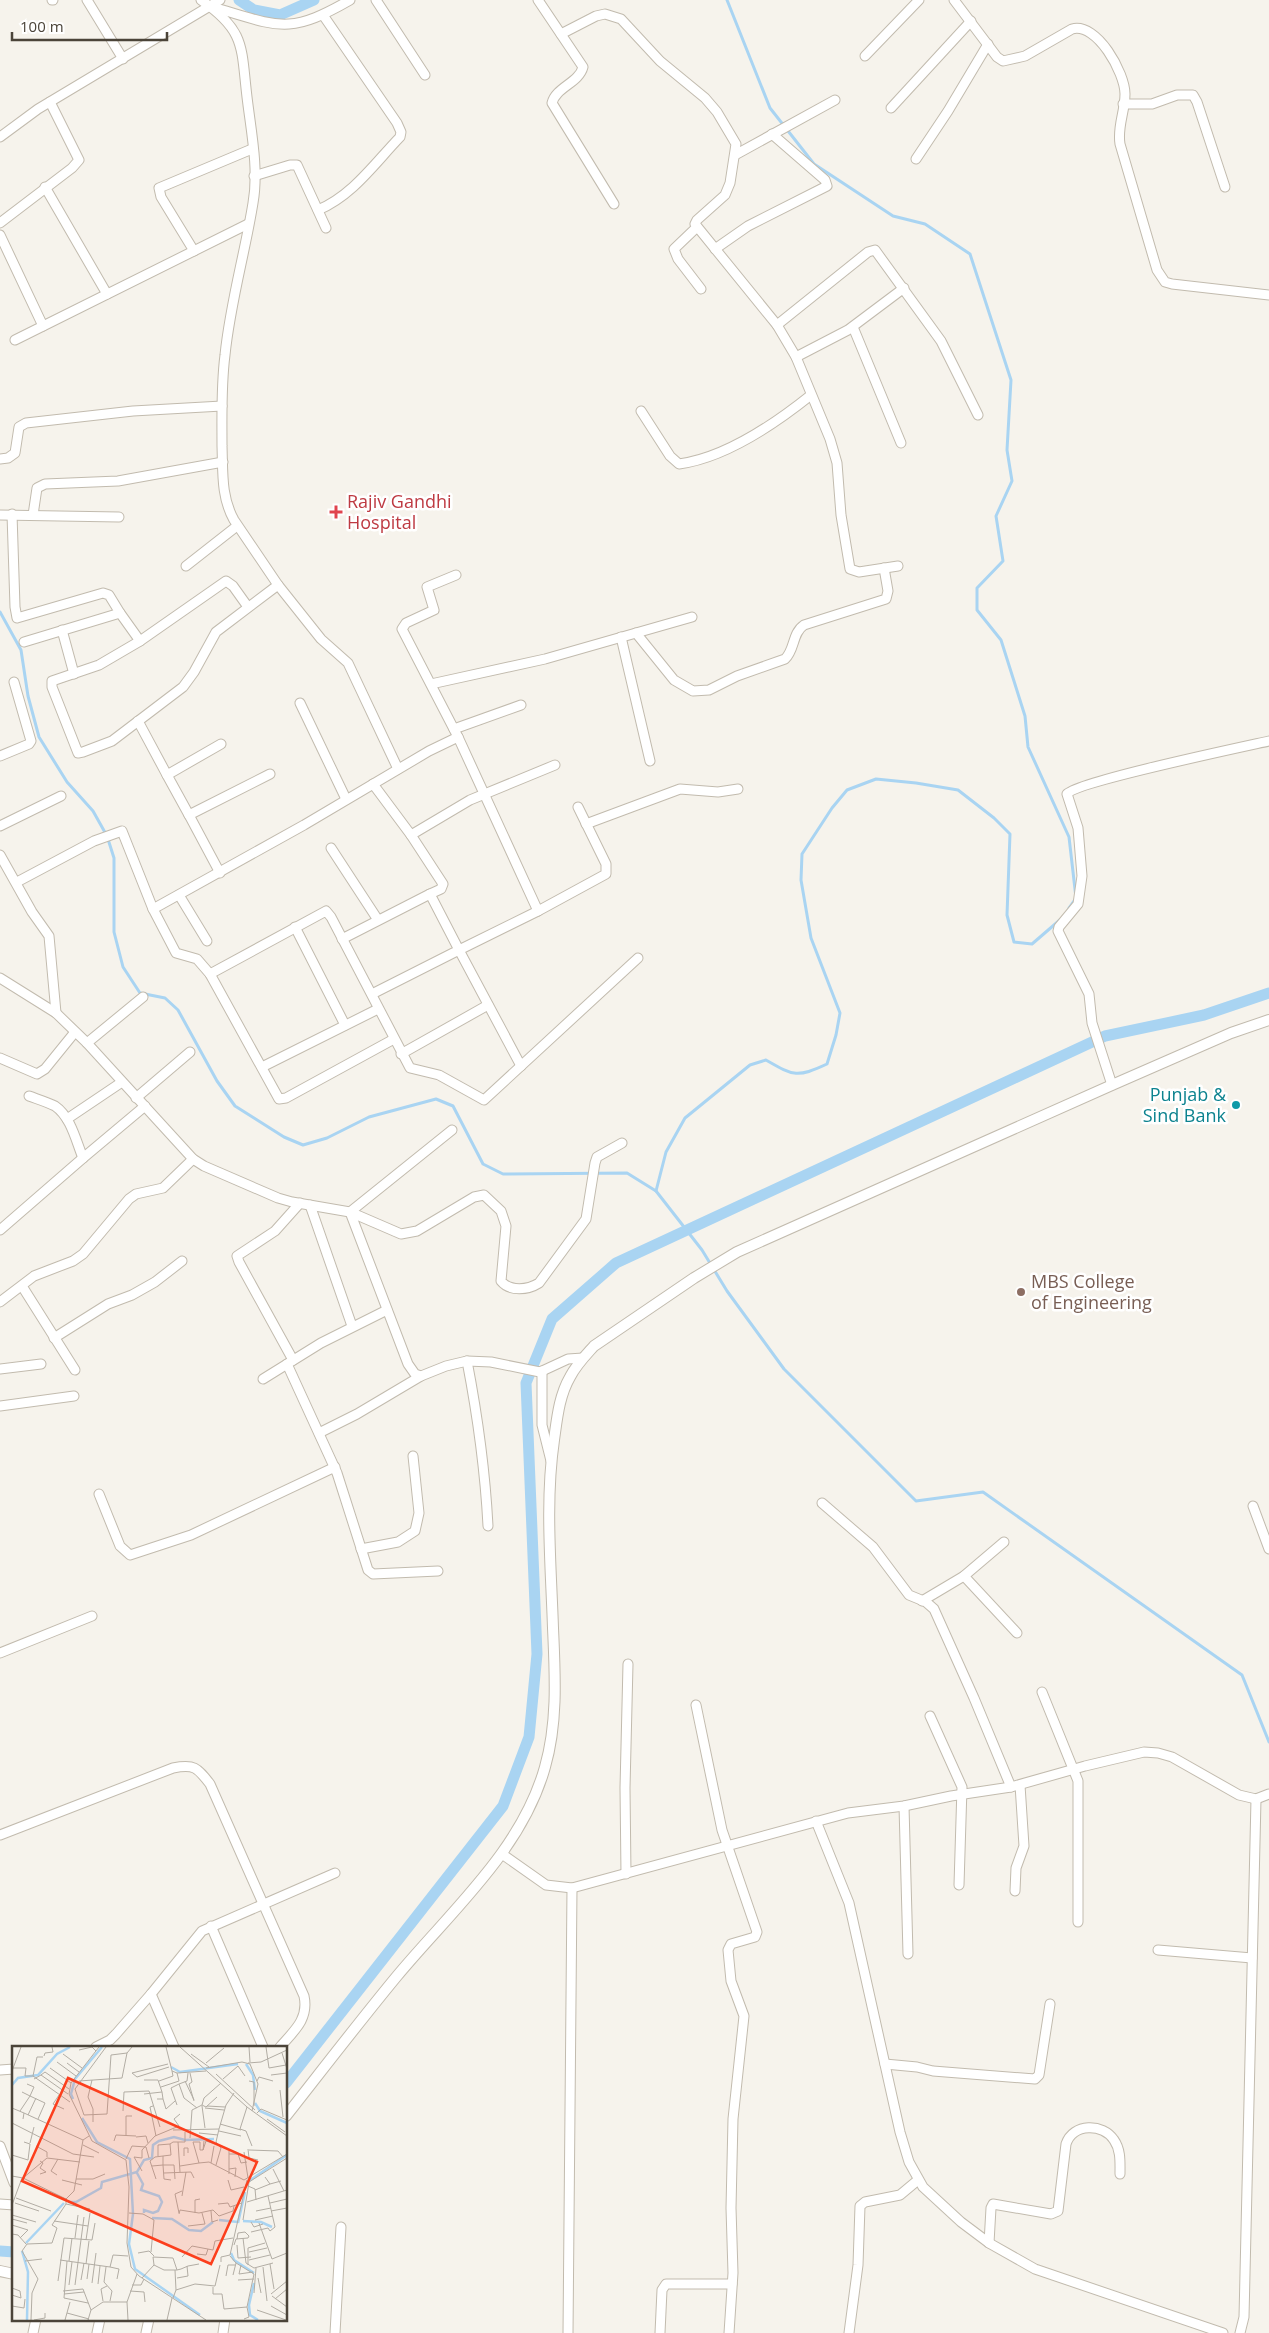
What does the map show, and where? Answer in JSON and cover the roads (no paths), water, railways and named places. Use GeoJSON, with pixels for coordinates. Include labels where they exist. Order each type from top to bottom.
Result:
{"type":"FeatureCollection","features":[{"type":"Feature","properties":{"kind":"street"},"geometry":{"type":"LineString","coordinates":[[87,0],[123,59]]}},
{"type":"Feature","properties":{"kind":"street"},"geometry":{"type":"LineString","coordinates":[[201,0],[229,22],[239,40],[254,176],[253,202],[225,355],[222,406],[225,499],[237,526],[278,585],[321,639],[348,663],[398,769]]}},
{"type":"Feature","properties":{"kind":"street"},"geometry":{"type":"LineString","coordinates":[[0,137],[50,102],[220,0]]}},
{"type":"Feature","properties":{"kind":"street"},"geometry":{"type":"LineString","coordinates":[[211,7],[278,25],[308,22],[323,16],[350,0]]}},
{"type":"Feature","properties":{"kind":"street"},"geometry":{"type":"LineString","coordinates":[[376,0],[424,74]]}},
{"type":"Feature","properties":{"kind":"street"},"geometry":{"type":"LineString","coordinates":[[538,0],[583,67],[579,75],[555,96],[552,103],[614,204]]}},
{"type":"Feature","properties":{"kind":"street"},"geometry":{"type":"LineString","coordinates":[[864,56],[919,0]]}},
{"type":"Feature","properties":{"kind":"street"},"geometry":{"type":"LineString","coordinates":[[954,0],[997,57],[1008,62],[1025,56],[1072,28],[1086,28],[1092,32],[1104,46],[1122,80],[1125,94],[1119,127],[1120,144],[1157,270],[1161,277],[1172,284],[1269,295]]}},
{"type":"Feature","properties":{"kind":"street"},"geometry":{"type":"LineString","coordinates":[[561,34],[596,16],[604,14],[621,19],[660,62],[711,106],[734,138],[736,144],[735,155],[728,189],[721,199],[697,220],[697,227],[777,325],[796,357],[837,463],[841,515],[850,569],[859,572],[898,566]]}},
{"type":"Feature","properties":{"kind":"street"},"geometry":{"type":"LineString","coordinates":[[318,210],[330,205],[348,192],[400,137],[401,132],[397,123],[323,16]]}},
{"type":"Feature","properties":{"kind":"street"},"geometry":{"type":"LineString","coordinates":[[891,108],[971,21]]}},
{"type":"Feature","properties":{"kind":"street"},"geometry":{"type":"LineString","coordinates":[[916,159],[948,112],[988,44]]}},
{"type":"Feature","properties":{"kind":"street"},"geometry":{"type":"LineString","coordinates":[[1124,104],[1152,104],[1177,95],[1193,95],[1225,187]]}},
{"type":"Feature","properties":{"kind":"street"},"geometry":{"type":"LineString","coordinates":[[735,155],[835,100]]}},
{"type":"Feature","properties":{"kind":"street"},"geometry":{"type":"LineString","coordinates":[[0,223],[72,168],[79,160],[50,102]]}},
{"type":"Feature","properties":{"kind":"street"},"geometry":{"type":"LineString","coordinates":[[715,249],[748,226],[827,186],[825,180],[775,132]]}},
{"type":"Feature","properties":{"kind":"street"},"geometry":{"type":"LineString","coordinates":[[194,251],[161,197],[159,188],[252,149]]}},
{"type":"Feature","properties":{"kind":"street"},"geometry":{"type":"LineString","coordinates":[[254,176],[290,165],[297,165],[326,228]]}},
{"type":"Feature","properties":{"kind":"street"},"geometry":{"type":"LineString","coordinates":[[45,187],[107,294]]}},
{"type":"Feature","properties":{"kind":"street"},"geometry":{"type":"LineString","coordinates":[[15,340],[248,224]]}},
{"type":"Feature","properties":{"kind":"street"},"geometry":{"type":"LineString","coordinates":[[697,227],[674,249],[678,259],[701,289]]}},
{"type":"Feature","properties":{"kind":"street"},"geometry":{"type":"LineString","coordinates":[[0,235],[43,326]]}},
{"type":"Feature","properties":{"kind":"street"},"geometry":{"type":"LineString","coordinates":[[777,325],[871,251],[878,251],[941,341],[978,415]]}},
{"type":"Feature","properties":{"kind":"street"},"geometry":{"type":"LineString","coordinates":[[796,357],[853,327],[904,288]]}},
{"type":"Feature","properties":{"kind":"street"},"geometry":{"type":"LineString","coordinates":[[1258,294],[1269,288]]}},
{"type":"Feature","properties":{"kind":"street"},"geometry":{"type":"LineString","coordinates":[[853,327],[901,444]]}},
{"type":"Feature","properties":{"kind":"street"},"geometry":{"type":"LineString","coordinates":[[641,411],[670,456],[679,464],[716,453],[744,440],[775,422],[811,395]]}},
{"type":"Feature","properties":{"kind":"street"},"geometry":{"type":"LineString","coordinates":[[0,458],[8,458],[15,453],[19,427],[26,423],[133,411],[222,406]]}},
{"type":"Feature","properties":{"kind":"street"},"geometry":{"type":"LineString","coordinates":[[33,515],[36,488],[45,484],[118,481],[223,462]]}},
{"type":"Feature","properties":{"kind":"street"},"geometry":{"type":"LineString","coordinates":[[0,514],[119,517]]}},
{"type":"Feature","properties":{"kind":"street"},"geometry":{"type":"LineString","coordinates":[[12,514],[17,618],[103,593],[108,595],[140,642]]}},
{"type":"Feature","properties":{"kind":"street"},"geometry":{"type":"LineString","coordinates":[[186,566],[237,526]]}},
{"type":"Feature","properties":{"kind":"street"},"geometry":{"type":"LineString","coordinates":[[636,633],[674,680],[693,691],[709,690],[746,672],[785,659],[789,656],[797,632],[804,625],[886,599],[888,595],[884,568]]}},
{"type":"Feature","properties":{"kind":"street"},"geometry":{"type":"LineString","coordinates":[[456,575],[427,587],[434,610],[403,626],[404,632],[456,734],[482,794],[538,911]]}},
{"type":"Feature","properties":{"kind":"street"},"geometry":{"type":"LineString","coordinates":[[248,607],[233,586],[226,581],[140,642],[98,665],[56,679],[51,684],[78,753],[112,741],[183,687],[194,672],[216,632],[278,585]]}},
{"type":"Feature","properties":{"kind":"street"},"geometry":{"type":"LineString","coordinates":[[24,642],[120,613]]}},
{"type":"Feature","properties":{"kind":"street"},"geometry":{"type":"LineString","coordinates":[[431,684],[545,659],[692,617]]}},
{"type":"Feature","properties":{"kind":"street"},"geometry":{"type":"LineString","coordinates":[[62,630],[74,674]]}},
{"type":"Feature","properties":{"kind":"street"},"geometry":{"type":"LineString","coordinates":[[621,637],[650,761]]}},
{"type":"Feature","properties":{"kind":"street"},"geometry":{"type":"LineString","coordinates":[[0,756],[29,744],[31,741],[14,682]]}},
{"type":"Feature","properties":{"kind":"street"},"geometry":{"type":"LineString","coordinates":[[300,703],[346,799]]}},
{"type":"Feature","properties":{"kind":"street"},"geometry":{"type":"LineString","coordinates":[[153,909],[220,873],[456,734],[521,704]]}},
{"type":"Feature","properties":{"kind":"street"},"geometry":{"type":"LineString","coordinates":[[138,721],[220,873]]}},
{"type":"Feature","properties":{"kind":"street"},"geometry":{"type":"LineString","coordinates":[[1112,1085],[1092,1023],[1089,994],[1058,931],[1061,924],[1078,904],[1082,876],[1078,828],[1068,798],[1068,791],[1127,774],[1269,741]]}},
{"type":"Feature","properties":{"kind":"street"},"geometry":{"type":"LineString","coordinates":[[167,775],[221,744]]}},
{"type":"Feature","properties":{"kind":"street"},"geometry":{"type":"LineString","coordinates":[[411,835],[482,794],[555,765]]}},
{"type":"Feature","properties":{"kind":"street"},"geometry":{"type":"LineString","coordinates":[[189,815],[270,774]]}},
{"type":"Feature","properties":{"kind":"street"},"geometry":{"type":"LineString","coordinates":[[342,939],[441,889],[443,884],[411,835],[372,784]]}},
{"type":"Feature","properties":{"kind":"street"},"geometry":{"type":"LineString","coordinates":[[586,824],[680,789],[718,792],[738,789]]}},
{"type":"Feature","properties":{"kind":"street"},"geometry":{"type":"LineString","coordinates":[[0,826],[61,796]]}},
{"type":"Feature","properties":{"kind":"street"},"geometry":{"type":"LineString","coordinates":[[372,994],[538,911],[606,874],[606,864],[578,807]]}},
{"type":"Feature","properties":{"kind":"street"},"geometry":{"type":"LineString","coordinates":[[17,882],[106,836],[122,831],[153,909],[176,953],[197,960],[210,974],[277,1097],[286,1098],[394,1039]]}},
{"type":"Feature","properties":{"kind":"street"},"geometry":{"type":"LineString","coordinates":[[331,848],[378,920]]}},
{"type":"Feature","properties":{"kind":"street"},"geometry":{"type":"LineString","coordinates":[[0,855],[17,882],[32,912],[49,936],[56,1013]]}},
{"type":"Feature","properties":{"kind":"street"},"geometry":{"type":"LineString","coordinates":[[430,894],[521,1066]]}},
{"type":"Feature","properties":{"kind":"street"},"geometry":{"type":"LineString","coordinates":[[179,895],[207,941]]}},
{"type":"Feature","properties":{"kind":"street"},"geometry":{"type":"LineString","coordinates":[[210,974],[326,911],[332,916],[401,1054],[410,1068],[440,1075],[484,1100],[638,958]]}},
{"type":"Feature","properties":{"kind":"street"},"geometry":{"type":"LineString","coordinates":[[295,927],[345,1026]]}},
{"type":"Feature","properties":{"kind":"street"},"geometry":{"type":"LineString","coordinates":[[0,978],[56,1013],[87,1042],[193,1160],[204,1166],[278,1198],[350,1212],[395,1232],[408,1233],[425,1227],[474,1197],[484,1196],[501,1211],[506,1226],[501,1281],[509,1287],[533,1287],[544,1278],[586,1219],[594,1163],[602,1154],[622,1143]]}},
{"type":"Feature","properties":{"kind":"street"},"geometry":{"type":"LineString","coordinates":[[87,1042],[144,997]]}},
{"type":"Feature","properties":{"kind":"street"},"geometry":{"type":"LineString","coordinates":[[401,1054],[488,1005]]}},
{"type":"Feature","properties":{"kind":"street"},"geometry":{"type":"LineString","coordinates":[[262,1067],[378,1009]]}},
{"type":"Feature","properties":{"kind":"street"},"geometry":{"type":"LineString","coordinates":[[288,2113],[392,1983],[502,1854],[536,1795],[546,1767],[554,1715],[555,1670],[550,1549],[551,1461],[557,1415],[563,1393],[569,1378],[583,1358],[594,1346],[694,1278],[737,1252],[1231,1033],[1269,1020]]}},
{"type":"Feature","properties":{"kind":"street"},"geometry":{"type":"LineString","coordinates":[[0,1058],[37,1074],[45,1069],[75,1032]]}},
{"type":"Feature","properties":{"kind":"street"},"geometry":{"type":"LineString","coordinates":[[136,1098],[190,1052]]}},
{"type":"Feature","properties":{"kind":"street"},"geometry":{"type":"LineString","coordinates":[[67,1119],[122,1082]]}},
{"type":"Feature","properties":{"kind":"street"},"geometry":{"type":"LineString","coordinates":[[29,1096],[53,1105],[61,1111],[67,1119],[83,1158]]}},
{"type":"Feature","properties":{"kind":"street"},"geometry":{"type":"LineString","coordinates":[[0,1230],[145,1106]]}},
{"type":"Feature","properties":{"kind":"street"},"geometry":{"type":"LineString","coordinates":[[350,1212],[452,1130]]}},
{"type":"Feature","properties":{"kind":"street"},"geometry":{"type":"LineString","coordinates":[[0,1302],[38,1273],[77,1258],[129,1199],[136,1194],[157,1191],[163,1188],[193,1160]]}},
{"type":"Feature","properties":{"kind":"street"},"geometry":{"type":"LineString","coordinates":[[300,1203],[275,1231],[237,1256],[238,1262],[290,1362],[335,1467],[366,1565],[374,1574],[438,1571]]}},
{"type":"Feature","properties":{"kind":"street"},"geometry":{"type":"LineString","coordinates":[[310,1205],[352,1326]]}},
{"type":"Feature","properties":{"kind":"street"},"geometry":{"type":"LineString","coordinates":[[350,1212],[403,1356],[412,1371],[421,1376]]}},
{"type":"Feature","properties":{"kind":"street"},"geometry":{"type":"LineString","coordinates":[[54,1338],[108,1304],[132,1295],[155,1282],[182,1261]]}},
{"type":"Feature","properties":{"kind":"street"},"geometry":{"type":"LineString","coordinates":[[22,1286],[75,1370]]}},
{"type":"Feature","properties":{"kind":"street"},"geometry":{"type":"LineString","coordinates":[[263,1379],[352,1326],[387,1310]]}},
{"type":"Feature","properties":{"kind":"street"},"geometry":{"type":"LineString","coordinates":[[319,1433],[357,1414],[421,1376],[446,1366],[467,1361],[491,1362],[540,1371],[568,1360],[583,1358]]}},
{"type":"Feature","properties":{"kind":"street"},"geometry":{"type":"LineString","coordinates":[[467,1361],[480,1428],[485,1469],[488,1526]]}},
{"type":"Feature","properties":{"kind":"street"},"geometry":{"type":"LineString","coordinates":[[0,1369],[41,1364]]}},
{"type":"Feature","properties":{"kind":"street"},"geometry":{"type":"LineString","coordinates":[[540,1371],[542,1425],[551,1461]]}},
{"type":"Feature","properties":{"kind":"street"},"geometry":{"type":"LineString","coordinates":[[0,1406],[74,1396]]}},
{"type":"Feature","properties":{"kind":"street"},"geometry":{"type":"LineString","coordinates":[[361,1549],[398,1542],[415,1531],[420,1513],[413,1456]]}},
{"type":"Feature","properties":{"kind":"street"},"geometry":{"type":"LineString","coordinates":[[99,1494],[120,1546],[130,1555],[191,1535],[335,1467]]}},
{"type":"Feature","properties":{"kind":"street"},"geometry":{"type":"LineString","coordinates":[[822,1503],[873,1547],[904,1590],[914,1598],[931,1606],[937,1616],[1015,1786],[1024,1846],[1016,1868],[1015,1891]]}},
{"type":"Feature","properties":{"kind":"street"},"geometry":{"type":"LineString","coordinates":[[1253,1506],[1269,1549]]}},
{"type":"Feature","properties":{"kind":"street"},"geometry":{"type":"LineString","coordinates":[[922,1601],[964,1576],[1004,1542]]}},
{"type":"Feature","properties":{"kind":"street"},"geometry":{"type":"LineString","coordinates":[[964,1576],[1016,1633]]}},
{"type":"Feature","properties":{"kind":"street"},"geometry":{"type":"LineString","coordinates":[[0,1653],[92,1616]]}},
{"type":"Feature","properties":{"kind":"street"},"geometry":{"type":"LineString","coordinates":[[626,1874],[625,1788],[628,1664]]}},
{"type":"Feature","properties":{"kind":"street"},"geometry":{"type":"LineString","coordinates":[[1042,1692],[1075,1769],[1078,1781],[1078,1922]]}},
{"type":"Feature","properties":{"kind":"street"},"geometry":{"type":"LineString","coordinates":[[696,1705],[712,1790],[727,1848],[757,1932],[755,1937],[731,1944],[728,1950],[731,1981],[744,2016],[732,2124],[732,2284],[729,2333]]}},
{"type":"Feature","properties":{"kind":"street"},"geometry":{"type":"LineString","coordinates":[[930,1716],[960,1781],[963,1794],[959,1885]]}},
{"type":"Feature","properties":{"kind":"street"},"geometry":{"type":"LineString","coordinates":[[502,1854],[546,1885],[572,1888],[727,1848],[848,1813],[904,1806],[1015,1786],[1144,1752],[1172,1757],[1239,1795],[1256,1799],[1269,1794]]}},
{"type":"Feature","properties":{"kind":"street"},"geometry":{"type":"LineString","coordinates":[[0,1835],[173,1768],[191,1765],[197,1768],[210,1784],[264,1903],[306,2003],[302,2021],[281,2046]]}},
{"type":"Feature","properties":{"kind":"street"},"geometry":{"type":"LineString","coordinates":[[1240,2333],[1244,2317],[1256,1799]]}},
{"type":"Feature","properties":{"kind":"street"},"geometry":{"type":"LineString","coordinates":[[904,1806],[908,1954]]}},
{"type":"Feature","properties":{"kind":"street"},"geometry":{"type":"LineString","coordinates":[[816,1821],[849,1903],[900,2132],[909,2162],[918,2180],[961,2222],[989,2243],[1035,2269],[1223,2333]]}},
{"type":"Feature","properties":{"kind":"street"},"geometry":{"type":"LineString","coordinates":[[102,2046],[116,2034],[151,1994],[196,1937],[211,1926],[335,1873]]}},
{"type":"Feature","properties":{"kind":"street"},"geometry":{"type":"LineString","coordinates":[[568,2333],[572,1888]]}},
{"type":"Feature","properties":{"kind":"street"},"geometry":{"type":"LineString","coordinates":[[211,1926],[263,2046]]}},
{"type":"Feature","properties":{"kind":"street"},"geometry":{"type":"LineString","coordinates":[[1158,1950],[1252,1958]]}},
{"type":"Feature","properties":{"kind":"street"},"geometry":{"type":"LineString","coordinates":[[151,1994],[174,2046]]}},
{"type":"Feature","properties":{"kind":"street"},"geometry":{"type":"LineString","coordinates":[[885,2064],[960,2073],[1035,2078],[1039,2075],[1050,2004]]}},
{"type":"Feature","properties":{"kind":"street"},"geometry":{"type":"LineString","coordinates":[[989,2243],[991,2208],[994,2204],[1050,2214],[1058,2211],[1066,2144],[1070,2136],[1076,2131],[1091,2127],[1106,2131],[1114,2138],[1119,2151],[1120,2174]]}},
{"type":"Feature","properties":{"kind":"street"},"geometry":{"type":"LineString","coordinates":[[0,2146],[12,2178]]}},
{"type":"Feature","properties":{"kind":"street"},"geometry":{"type":"LineString","coordinates":[[849,2333],[858,2265],[860,2206],[865,2202],[900,2195],[918,2180]]}},
{"type":"Feature","properties":{"kind":"street"},"geometry":{"type":"LineString","coordinates":[[335,2333],[341,2227]]}},
{"type":"Feature","properties":{"kind":"street"},"geometry":{"type":"LineString","coordinates":[[660,2333],[662,2290],[666,2284],[732,2284]]}},
{"type":"Feature","properties":{"kind":"street"},"geometry":{"type":"LineString","coordinates":[[33,2333],[36,2320]]}},
{"type":"Feature","properties":{"kind":"street"},"geometry":{"type":"LineString","coordinates":[[98,2333],[100,2320]]}},
{"type":"Feature","properties":{"kind":"street"},"geometry":{"type":"LineString","coordinates":[[146,2333],[149,2320]]}},
{"type":"Feature","properties":{"kind":"street"},"geometry":{"type":"LineString","coordinates":[[223,2333],[225,2320]]}},
{"type":"Feature","properties":{"kind":"waterway"},"geometry":{"type":"LineString","coordinates":[[239,0],[254,10],[280,15],[314,0]]}},
{"type":"Feature","properties":{"kind":"waterway"},"geometry":{"type":"LineString","coordinates":[[727,0],[770,108],[814,164],[893,216],[925,224],[970,254],[1011,380],[1007,450],[1012,481],[996,516],[1003,561],[977,588],[977,610],[1001,640],[1025,716],[1028,747],[1069,837],[1076,898],[1069,908]]}},
{"type":"Feature","properties":{"kind":"waterway"},"geometry":{"type":"LineString","coordinates":[[0,612],[21,650],[28,696],[39,737],[67,782],[93,811],[107,836],[114,858],[114,932],[123,967],[140,993],[165,998],[178,1010],[217,1081],[235,1106],[284,1137],[303,1145],[327,1138],[369,1117],[436,1099],[453,1106],[483,1164],[503,1174],[627,1173],[656,1191],[702,1250],[727,1291],[784,1369],[916,1501],[983,1492],[1242,1675],[1269,1742]]}},
{"type":"Feature","properties":{"kind":"waterway"},"geometry":{"type":"LineString","coordinates":[[656,1191],[666,1152],[685,1118],[750,1065],[766,1060],[790,1072],[802,1073],[827,1064],[836,1035],[840,1013],[811,938],[801,880],[802,854],[832,808],[847,790],[876,779],[958,790],[994,818],[1010,834],[1007,915],[1014,942],[1032,944],[1061,919]]}},
{"type":"Feature","properties":{"kind":"waterway"},"geometry":{"type":"LineString","coordinates":[[288,2080],[503,1806],[529,1737],[537,1654],[526,1383],[552,1319],[616,1263],[1105,1036],[1204,1015],[1269,993]]}},
{"type":"Feature","properties":{"kind":"waterway"},"geometry":{"type":"LineString","coordinates":[[0,2251],[12,2252]]}},
{"type":"Feature","properties":{"kind":"place","name":"Rajiv Gandhi Hospital"},"geometry":{"type":"Point","coordinates":[336,512]}},
{"type":"Feature","properties":{"kind":"place","name":"Punjab & Sind Bank"},"geometry":{"type":"Point","coordinates":[1236,1105]}},
{"type":"Feature","properties":{"kind":"place","name":"MBS College of Engineering"},"geometry":{"type":"Point","coordinates":[1021,1292]}}]}
